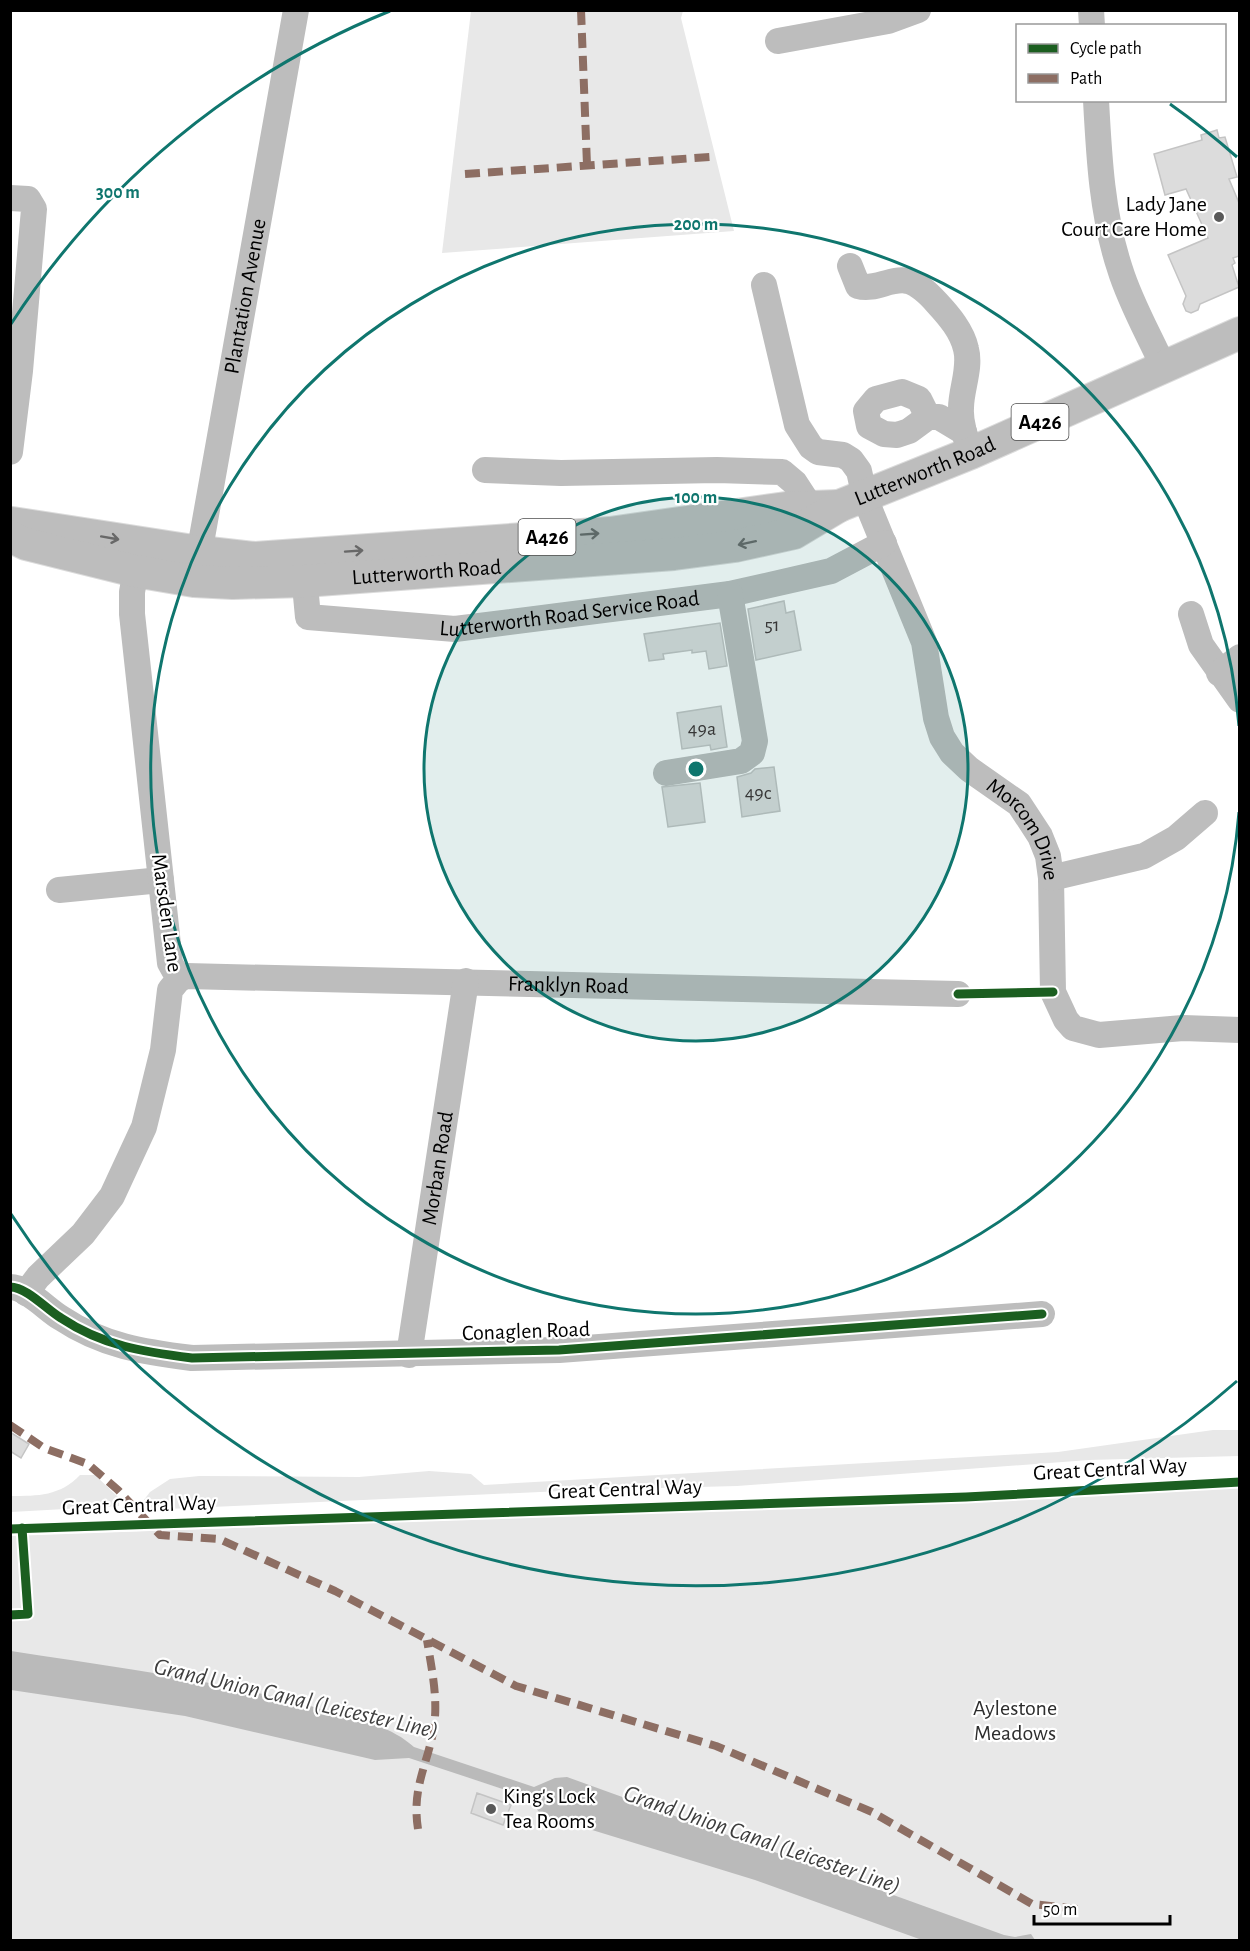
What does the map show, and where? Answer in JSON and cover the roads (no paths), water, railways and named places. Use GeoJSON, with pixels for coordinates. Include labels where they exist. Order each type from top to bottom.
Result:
{"type":"FeatureCollection","features":[{"type":"Feature","properties":{"kind":"main road","name":"Lutterworth Road"},"geometry":{"type":"LineString","coordinates":[[10,523],[63,541],[197,567],[303,568],[674,554],[735,546],[967,442],[1163,366],[1239,333]]}},
{"type":"Feature","properties":{"kind":"main road","name":"Lutterworth Road"},"geometry":{"type":"LineString","coordinates":[[10,536],[26,544],[63,541]]}},
{"type":"Feature","properties":{"kind":"street","name":"Plantation Avenue"},"geometry":{"type":"LineString","coordinates":[[197,567],[296,10]]}},
{"type":"Feature","properties":{"kind":"street"},"geometry":{"type":"LineString","coordinates":[[778,41],[888,21],[918,10]]}},
{"type":"Feature","properties":{"kind":"street"},"geometry":{"type":"LineString","coordinates":[[1096,102],[1101,171],[1120,270],[1163,366]]}},
{"type":"Feature","properties":{"kind":"street"},"geometry":{"type":"LineString","coordinates":[[10,198],[28,199],[34,209],[10,452]]}},
{"type":"Feature","properties":{"kind":"street"},"geometry":{"type":"LineString","coordinates":[[850,266],[858,286],[864,288],[896,280],[908,281],[919,286],[949,316],[967,350],[967,368],[960,411],[967,442]]}},
{"type":"Feature","properties":{"kind":"street"},"geometry":{"type":"LineString","coordinates":[[485,470],[561,473],[717,470],[782,472],[819,510],[859,471],[851,460],[843,455],[818,452],[803,438],[797,425],[764,285]]}},
{"type":"Feature","properties":{"kind":"street"},"geometry":{"type":"LineString","coordinates":[[928,417],[939,417],[952,422],[967,442]]}},
{"type":"Feature","properties":{"kind":"street","name":"Morcom Drive"},"geometry":{"type":"LineString","coordinates":[[819,510],[884,543],[924,642],[936,718],[942,737],[951,753],[969,770],[1006,793],[1031,819],[1048,856],[1051,878],[1053,992],[1066,1020],[1074,1028],[1099,1035],[1183,1028],[1239,1030]]}},
{"type":"Feature","properties":{"kind":"street","name":"Lutterworth Road Service Road"},"geometry":{"type":"LineString","coordinates":[[303,568],[308,617],[455,629],[730,594],[831,571],[884,543]]}},
{"type":"Feature","properties":{"kind":"street","name":"Marsden Lane"},"geometry":{"type":"LineString","coordinates":[[18,1290],[38,1277],[83,1234],[112,1196],[144,1127],[163,1050],[170,990],[179,979],[170,963],[132,615],[138,557]]}},
{"type":"Feature","properties":{"kind":"street"},"geometry":{"type":"LineString","coordinates":[[666,773],[741,761],[752,753],[754,741],[730,594]]}},
{"type":"Feature","properties":{"kind":"street"},"geometry":{"type":"LineString","coordinates":[[1191,614],[1201,645],[1239,700]]}},
{"type":"Feature","properties":{"kind":"street"},"geometry":{"type":"LineString","coordinates":[[1219,673],[1239,657]]}},
{"type":"Feature","properties":{"kind":"street"},"geometry":{"type":"LineString","coordinates":[[1051,878],[1144,856],[1176,838],[1205,813]]}},
{"type":"Feature","properties":{"kind":"street"},"geometry":{"type":"LineString","coordinates":[[59,890],[161,880]]}},
{"type":"Feature","properties":{"kind":"street","name":"Franklyn Road"},"geometry":{"type":"LineString","coordinates":[[179,979],[186,976],[466,981],[958,994]]}},
{"type":"Feature","properties":{"kind":"street","name":"Morban Road"},"geometry":{"type":"LineString","coordinates":[[410,1354],[466,981]]}},
{"type":"Feature","properties":{"kind":"street","name":"Conaglen Road"},"geometry":{"type":"LineString","coordinates":[[18,1290],[85,1331],[138,1351],[192,1358],[560,1350],[1041,1314]]}},
{"type":"Feature","properties":{"kind":"place","name":"Lady Jane Court Care Home"},"geometry":{"type":"Point","coordinates":[1219,217]}},
{"type":"Feature","properties":{"kind":"place","name":"King's Lock Tea Rooms"},"geometry":{"type":"Point","coordinates":[491,1809]}},
{"type":"Feature","properties":{"kind":"water label","name":"Grand Union Canal (Leicester Line)"},"geometry":{"type":"Point","coordinates":[296,1699]}},
{"type":"Feature","properties":{"kind":"water label","name":"Grand Union Canal (Leicester Line)"},"geometry":{"type":"Point","coordinates":[762,1840]}},
{"type":"Feature","properties":{"kind":"park label","name":"Aylestone Meadows"},"geometry":{"type":"Point","coordinates":[1015,1721]}}]}
